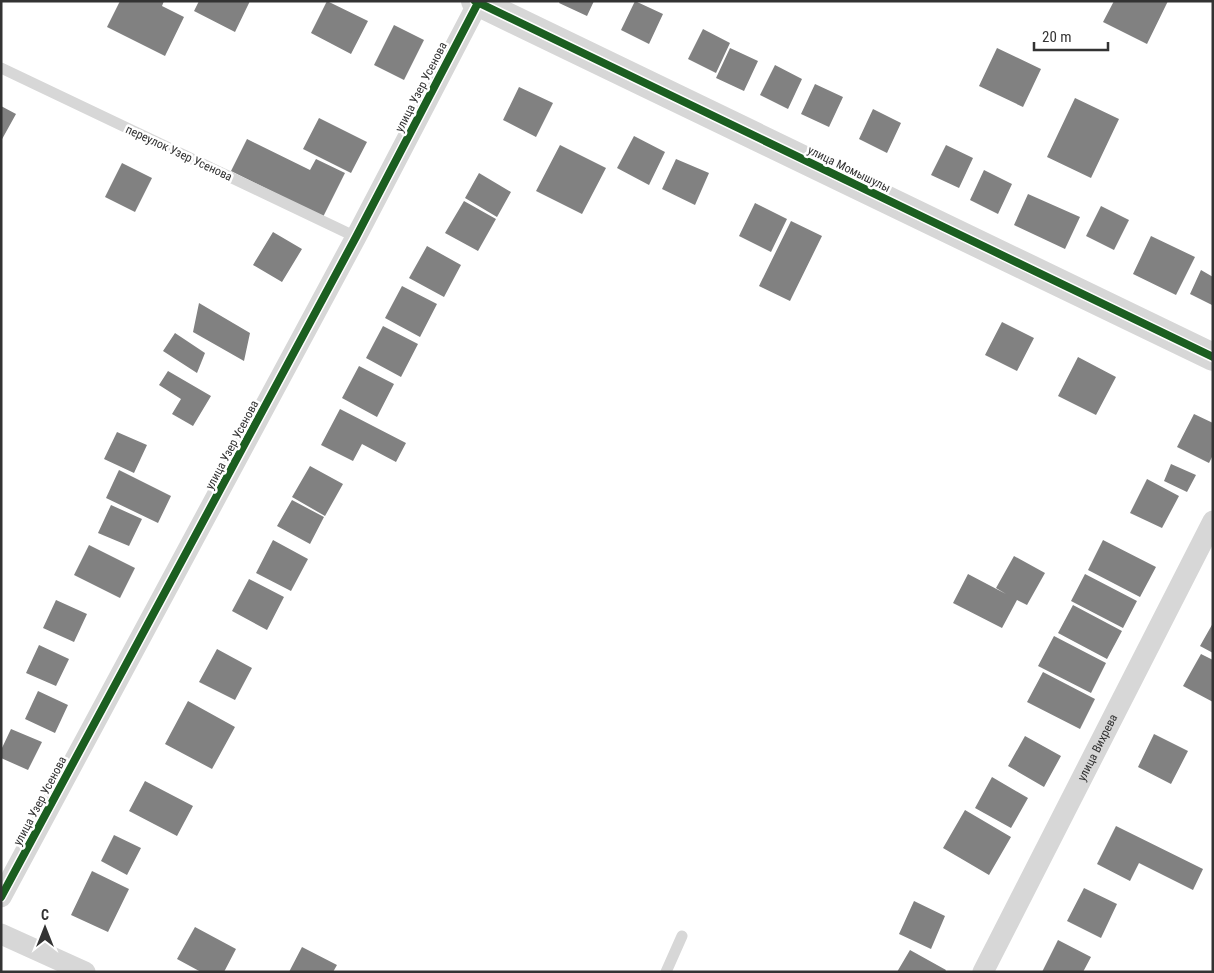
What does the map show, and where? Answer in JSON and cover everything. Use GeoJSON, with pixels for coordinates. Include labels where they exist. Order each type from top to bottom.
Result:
{"type":"FeatureCollection","features":[{"type":"Feature","properties":{"kind":"street","name":"улица Узер Усенова"},"geometry":{"type":"LineString","coordinates":[[1,897],[356,237],[477,2]]}},
{"type":"Feature","properties":{"kind":"street","name":"улица Момышулы"},"geometry":{"type":"LineString","coordinates":[[477,2],[1213,358]]}},
{"type":"Feature","properties":{"kind":"street","name":"улица Вихрева"},"geometry":{"type":"LineString","coordinates":[[983,972],[1213,521]]}},
{"type":"Feature","properties":{"kind":"street"},"geometry":{"type":"LineString","coordinates":[[1,934],[85,972]]}},
{"type":"Feature","properties":{"kind":"lane","name":"переулок Узер Усенова"},"geometry":{"type":"LineString","coordinates":[[1,68],[356,237]]}},
{"type":"Feature","properties":{"kind":"lane"},"geometry":{"type":"LineString","coordinates":[[666,972],[682,936]]}},
{"type":"Feature","properties":{"kind":"building"},"geometry":{"type":"Polygon","coordinates":[[[120,1],[164,1],[162,6],[184,17],[165,56],[107,27],[120,1]]]}},
{"type":"Feature","properties":{"kind":"building"},"geometry":{"type":"Polygon","coordinates":[[[199,1],[250,1],[235,32],[194,11],[199,1]]]}},
{"type":"Feature","properties":{"kind":"building"},"geometry":{"type":"Polygon","coordinates":[[[327,1],[368,21],[351,54],[311,33],[327,1]]]}},
{"type":"Feature","properties":{"kind":"building"},"geometry":{"type":"Polygon","coordinates":[[[560,1],[594,1],[587,16],[559,3],[560,1]]]}},
{"type":"Feature","properties":{"kind":"building"},"geometry":{"type":"Polygon","coordinates":[[[635,1],[663,14],[649,44],[621,30],[635,1]]]}},
{"type":"Feature","properties":{"kind":"building"},"geometry":{"type":"Polygon","coordinates":[[[1114,1],[1168,1],[1147,44],[1103,22],[1114,1]]]}},
{"type":"Feature","properties":{"kind":"building"},"geometry":{"type":"Polygon","coordinates":[[[394,25],[424,40],[404,80],[374,65],[394,25]]]}},
{"type":"Feature","properties":{"kind":"building"},"geometry":{"type":"Polygon","coordinates":[[[703,29],[730,43],[716,73],[688,59],[703,29]]]}},
{"type":"Feature","properties":{"kind":"building"},"geometry":{"type":"Polygon","coordinates":[[[730,48],[758,61],[744,91],[716,78],[730,48]]]}},
{"type":"Feature","properties":{"kind":"building"},"geometry":{"type":"Polygon","coordinates":[[[997,48],[1041,69],[1023,107],[979,86],[997,48]]]}},
{"type":"Feature","properties":{"kind":"building"},"geometry":{"type":"Polygon","coordinates":[[[775,65],[802,79],[788,109],[760,95],[775,65]]]}},
{"type":"Feature","properties":{"kind":"building"},"geometry":{"type":"Polygon","coordinates":[[[815,84],[843,97],[829,127],[801,114],[815,84]]]}},
{"type":"Feature","properties":{"kind":"building"},"geometry":{"type":"Polygon","coordinates":[[[519,87],[553,103],[536,137],[503,120],[519,87]]]}},
{"type":"Feature","properties":{"kind":"building"},"geometry":{"type":"Polygon","coordinates":[[[1075,98],[1119,119],[1091,178],[1047,157],[1075,98]]]}},
{"type":"Feature","properties":{"kind":"building"},"geometry":{"type":"Polygon","coordinates":[[[1,106],[16,114],[1,141],[1,106]]]}},
{"type":"Feature","properties":{"kind":"building"},"geometry":{"type":"Polygon","coordinates":[[[873,109],[901,123],[887,153],[859,139],[873,109]]]}},
{"type":"Feature","properties":{"kind":"building"},"geometry":{"type":"Polygon","coordinates":[[[319,118],[367,142],[351,173],[303,149],[319,118]]]}},
{"type":"Feature","properties":{"kind":"building"},"geometry":{"type":"Polygon","coordinates":[[[634,136],[665,152],[649,185],[617,168],[634,136]]]}},
{"type":"Feature","properties":{"kind":"building"},"geometry":{"type":"Polygon","coordinates":[[[247,139],[310,170],[316,159],[345,173],[323,217],[231,171],[247,139]]]}},
{"type":"Feature","properties":{"kind":"building"},"geometry":{"type":"Polygon","coordinates":[[[560,145],[606,168],[582,214],[536,191],[560,145]]]}},
{"type":"Feature","properties":{"kind":"building"},"geometry":{"type":"Polygon","coordinates":[[[946,145],[973,158],[959,188],[931,175],[946,145]]]}},
{"type":"Feature","properties":{"kind":"building"},"geometry":{"type":"Polygon","coordinates":[[[676,159],[709,173],[695,205],[662,189],[676,159]]]}},
{"type":"Feature","properties":{"kind":"building"},"geometry":{"type":"Polygon","coordinates":[[[122,163],[152,178],[135,212],[105,197],[122,163]]]}},
{"type":"Feature","properties":{"kind":"building"},"geometry":{"type":"Polygon","coordinates":[[[984,170],[1012,184],[998,214],[970,200],[984,170]]]}},
{"type":"Feature","properties":{"kind":"building"},"geometry":{"type":"Polygon","coordinates":[[[479,173],[511,192],[497,217],[465,198],[479,173]]]}},
{"type":"Feature","properties":{"kind":"building"},"geometry":{"type":"Polygon","coordinates":[[[1028,194],[1080,217],[1065,249],[1014,225],[1028,194]]]}},
{"type":"Feature","properties":{"kind":"building"},"geometry":{"type":"Polygon","coordinates":[[[464,201],[496,219],[478,251],[445,233],[464,201]]]}},
{"type":"Feature","properties":{"kind":"building"},"geometry":{"type":"Polygon","coordinates":[[[755,203],[787,219],[771,252],[739,236],[755,203]]]}},
{"type":"Feature","properties":{"kind":"building"},"geometry":{"type":"Polygon","coordinates":[[[1101,206],[1129,220],[1114,250],[1086,236],[1101,206]]]}},
{"type":"Feature","properties":{"kind":"building"},"geometry":{"type":"Polygon","coordinates":[[[791,221],[822,236],[790,301],[759,286],[791,221]]]}},
{"type":"Feature","properties":{"kind":"building"},"geometry":{"type":"Polygon","coordinates":[[[273,232],[302,249],[282,282],[253,265],[273,232]]]}},
{"type":"Feature","properties":{"kind":"building"},"geometry":{"type":"Polygon","coordinates":[[[1151,236],[1195,257],[1176,295],[1133,274],[1151,236]]]}},
{"type":"Feature","properties":{"kind":"building"},"geometry":{"type":"Polygon","coordinates":[[[427,246],[461,265],[444,297],[409,278],[427,246]]]}},
{"type":"Feature","properties":{"kind":"building"},"geometry":{"type":"Polygon","coordinates":[[[1201,270],[1213,277],[1212,305],[1190,294],[1201,270]]]}},
{"type":"Feature","properties":{"kind":"building"},"geometry":{"type":"Polygon","coordinates":[[[402,286],[437,304],[420,337],[385,318],[402,286]]]}},
{"type":"Feature","properties":{"kind":"building"},"geometry":{"type":"Polygon","coordinates":[[[199,303],[250,333],[244,361],[193,332],[199,303]]]}},
{"type":"Feature","properties":{"kind":"building"},"geometry":{"type":"Polygon","coordinates":[[[1002,322],[1034,338],[1017,371],[985,355],[1002,322]]]}},
{"type":"Feature","properties":{"kind":"building"},"geometry":{"type":"Polygon","coordinates":[[[383,326],[418,344],[401,377],[366,358],[383,326]]]}},
{"type":"Feature","properties":{"kind":"building"},"geometry":{"type":"Polygon","coordinates":[[[175,333],[205,353],[197,373],[163,351],[175,333]]]}},
{"type":"Feature","properties":{"kind":"building"},"geometry":{"type":"Polygon","coordinates":[[[1078,357],[1116,377],[1096,415],[1058,396],[1078,357]]]}},
{"type":"Feature","properties":{"kind":"building"},"geometry":{"type":"Polygon","coordinates":[[[359,366],[394,384],[377,417],[342,398],[359,366]]]}},
{"type":"Feature","properties":{"kind":"building"},"geometry":{"type":"Polygon","coordinates":[[[168,371],[211,396],[193,426],[172,414],[181,399],[159,385],[168,371]]]}},
{"type":"Feature","properties":{"kind":"building"},"geometry":{"type":"Polygon","coordinates":[[[340,409],[406,443],[396,462],[362,444],[353,461],[321,445],[340,409]]]}},
{"type":"Feature","properties":{"kind":"building"},"geometry":{"type":"Polygon","coordinates":[[[1194,414],[1213,423],[1213,455],[1209,463],[1177,447],[1194,414]]]}},
{"type":"Feature","properties":{"kind":"building"},"geometry":{"type":"Polygon","coordinates":[[[117,432],[147,445],[134,473],[104,459],[117,432]]]}},
{"type":"Feature","properties":{"kind":"building"},"geometry":{"type":"Polygon","coordinates":[[[1171,464],[1196,475],[1187,492],[1164,481],[1171,464]]]}},
{"type":"Feature","properties":{"kind":"building"},"geometry":{"type":"Polygon","coordinates":[[[310,466],[343,484],[325,516],[292,497],[310,466]]]}},
{"type":"Feature","properties":{"kind":"building"},"geometry":{"type":"Polygon","coordinates":[[[119,470],[171,496],[158,523],[106,498],[119,470]]]}},
{"type":"Feature","properties":{"kind":"building"},"geometry":{"type":"Polygon","coordinates":[[[1147,479],[1179,496],[1162,528],[1130,513],[1147,479]]]}},
{"type":"Feature","properties":{"kind":"building"},"geometry":{"type":"Polygon","coordinates":[[[292,500],[324,517],[310,544],[277,526],[292,500]]]}},
{"type":"Feature","properties":{"kind":"building"},"geometry":{"type":"Polygon","coordinates":[[[111,505],[142,519],[129,546],[98,533],[111,505]]]}},
{"type":"Feature","properties":{"kind":"building"},"geometry":{"type":"Polygon","coordinates":[[[273,540],[308,559],[291,591],[256,573],[273,540]]]}},
{"type":"Feature","properties":{"kind":"building"},"geometry":{"type":"Polygon","coordinates":[[[1103,540],[1156,567],[1140,597],[1088,570],[1103,540]]]}},
{"type":"Feature","properties":{"kind":"building"},"geometry":{"type":"Polygon","coordinates":[[[89,545],[135,568],[120,598],[74,575],[89,545]]]}},
{"type":"Feature","properties":{"kind":"building"},"geometry":{"type":"Polygon","coordinates":[[[1014,556],[1045,573],[1027,605],[1017,600],[1002,628],[953,603],[968,574],[1006,594],[996,588],[1014,556]]]}},
{"type":"Feature","properties":{"kind":"building"},"geometry":{"type":"Polygon","coordinates":[[[1085,574],[1137,601],[1123,628],[1071,601],[1085,574]]]}},
{"type":"Feature","properties":{"kind":"building"},"geometry":{"type":"Polygon","coordinates":[[[249,579],[284,597],[267,630],[232,611],[249,579]]]}},
{"type":"Feature","properties":{"kind":"building"},"geometry":{"type":"Polygon","coordinates":[[[56,600],[87,614],[74,642],[43,628],[56,600]]]}},
{"type":"Feature","properties":{"kind":"building"},"geometry":{"type":"Polygon","coordinates":[[[1073,605],[1122,631],[1107,659],[1058,633],[1073,605]]]}},
{"type":"Feature","properties":{"kind":"building"},"geometry":{"type":"Polygon","coordinates":[[[1213,623],[1213,653],[1200,646],[1213,623]]]}},
{"type":"Feature","properties":{"kind":"building"},"geometry":{"type":"Polygon","coordinates":[[[1054,636],[1106,663],[1091,693],[1038,666],[1054,636]]]}},
{"type":"Feature","properties":{"kind":"building"},"geometry":{"type":"Polygon","coordinates":[[[39,645],[69,659],[56,686],[26,673],[39,645]]]}},
{"type":"Feature","properties":{"kind":"building"},"geometry":{"type":"Polygon","coordinates":[[[217,649],[252,668],[235,700],[199,682],[217,649]]]}},
{"type":"Feature","properties":{"kind":"building"},"geometry":{"type":"Polygon","coordinates":[[[1201,654],[1213,660],[1213,702],[1183,686],[1201,654]]]}},
{"type":"Feature","properties":{"kind":"building"},"geometry":{"type":"Polygon","coordinates":[[[1043,672],[1095,699],[1080,729],[1027,702],[1043,672]]]}},
{"type":"Feature","properties":{"kind":"building"},"geometry":{"type":"Polygon","coordinates":[[[38,691],[68,705],[55,733],[25,719],[38,691]]]}},
{"type":"Feature","properties":{"kind":"building"},"geometry":{"type":"Polygon","coordinates":[[[188,701],[235,727],[212,769],[165,744],[188,701]]]}},
{"type":"Feature","properties":{"kind":"building"},"geometry":{"type":"Polygon","coordinates":[[[11,729],[42,742],[28,770],[1,758],[1,750],[11,729]]]}},
{"type":"Feature","properties":{"kind":"building"},"geometry":{"type":"Polygon","coordinates":[[[1154,734],[1188,751],[1171,784],[1138,767],[1154,734]]]}},
{"type":"Feature","properties":{"kind":"building"},"geometry":{"type":"Polygon","coordinates":[[[1025,736],[1061,756],[1044,787],[1008,766],[1025,736]]]}},
{"type":"Feature","properties":{"kind":"building"},"geometry":{"type":"Polygon","coordinates":[[[992,777],[1028,798],[1011,828],[975,808],[992,777]]]}},
{"type":"Feature","properties":{"kind":"building"},"geometry":{"type":"Polygon","coordinates":[[[145,781],[193,806],[177,836],[129,811],[145,781]]]}},
{"type":"Feature","properties":{"kind":"building"},"geometry":{"type":"Polygon","coordinates":[[[965,810],[1011,837],[989,875],[943,848],[965,810]]]}},
{"type":"Feature","properties":{"kind":"building"},"geometry":{"type":"Polygon","coordinates":[[[1116,826],[1203,869],[1193,890],[1139,863],[1130,881],[1097,864],[1116,826]]]}},
{"type":"Feature","properties":{"kind":"building"},"geometry":{"type":"Polygon","coordinates":[[[114,835],[141,848],[127,875],[101,861],[114,835]]]}},
{"type":"Feature","properties":{"kind":"building"},"geometry":{"type":"Polygon","coordinates":[[[92,871],[129,889],[108,932],[71,915],[92,871]]]}},
{"type":"Feature","properties":{"kind":"building"},"geometry":{"type":"Polygon","coordinates":[[[1084,888],[1117,904],[1101,938],[1067,921],[1084,888]]]}},
{"type":"Feature","properties":{"kind":"building"},"geometry":{"type":"Polygon","coordinates":[[[914,901],[945,916],[931,949],[899,934],[914,901]]]}},
{"type":"Feature","properties":{"kind":"building"},"geometry":{"type":"Polygon","coordinates":[[[195,927],[236,949],[224,972],[201,972],[177,959],[195,927]]]}},
{"type":"Feature","properties":{"kind":"building"},"geometry":{"type":"Polygon","coordinates":[[[1058,940],[1091,957],[1083,972],[1042,972],[1058,940]]]}},
{"type":"Feature","properties":{"kind":"building"},"geometry":{"type":"Polygon","coordinates":[[[302,947],[337,965],[333,972],[289,972],[302,947]]]}},
{"type":"Feature","properties":{"kind":"building"},"geometry":{"type":"Polygon","coordinates":[[[910,950],[946,970],[945,972],[897,972],[910,950]]]}},
{"type":"Feature","properties":{"kind":"cycle path"},"geometry":{"type":"LineString","coordinates":[[475,1],[1213,357]]}},
{"type":"Feature","properties":{"kind":"cycle path"},"geometry":{"type":"LineString","coordinates":[[1,897],[356,237],[479,1]]}}]}
